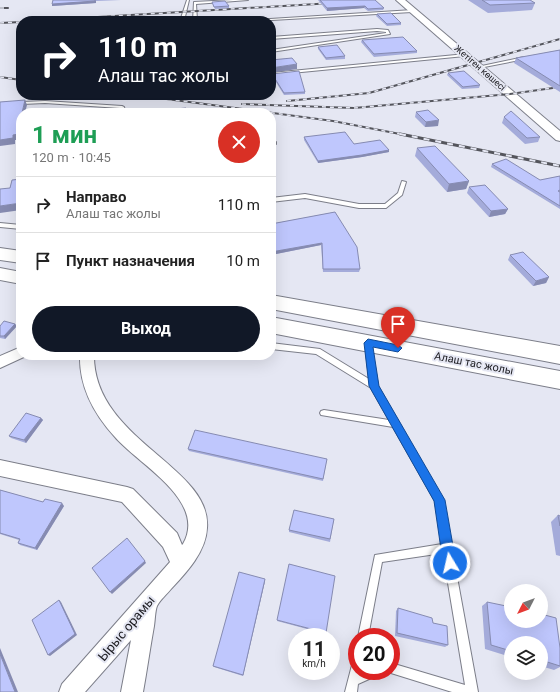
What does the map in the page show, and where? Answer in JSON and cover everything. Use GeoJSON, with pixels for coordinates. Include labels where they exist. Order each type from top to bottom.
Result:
{"type":"FeatureCollection","features":[{"type":"Feature","properties":{"kind":"main road"},"geometry":{"type":"LineString","coordinates":[[0,254],[16,256]]}},
{"type":"Feature","properties":{"kind":"main road"},"geometry":{"type":"LineString","coordinates":[[0,274],[16,277]]}},
{"type":"Feature","properties":{"kind":"main road"},"geometry":{"type":"LineString","coordinates":[[276,303],[560,355]]}},
{"type":"Feature","properties":{"kind":"main road","name":"Алаш тас жолы"},"geometry":{"type":"LineString","coordinates":[[276,326],[560,380]]}},
{"type":"Feature","properties":{"kind":"street","name":"Жетіген көшесі"},"geometry":{"type":"LineString","coordinates":[[400,0],[560,137]]}},
{"type":"Feature","properties":{"kind":"street"},"geometry":{"type":"LineString","coordinates":[[0,362],[16,354]]}},
{"type":"Feature","properties":{"kind":"street","name":"Ырыс орамы"},"geometry":{"type":"LineString","coordinates":[[70,692],[135,619],[180,562],[194,543],[200,526],[194,504],[153,460],[130,442],[100,405],[87,374],[88,360]]}},
{"type":"Feature","properties":{"kind":"street"},"geometry":{"type":"LineString","coordinates":[[0,468],[127,495],[170,540],[180,562]]}},
{"type":"Feature","properties":{"kind":"street"},"geometry":{"type":"LineString","coordinates":[[132,692],[147,602]]}},
{"type":"Feature","properties":{"kind":"lane"},"geometry":{"type":"LineString","coordinates":[[183,16],[188,0]]}},
{"type":"Feature","properties":{"kind":"lane"},"geometry":{"type":"LineString","coordinates":[[195,16],[195,3],[247,0]]}},
{"type":"Feature","properties":{"kind":"lane"},"geometry":{"type":"LineString","coordinates":[[276,19],[412,11]]}},
{"type":"Feature","properties":{"kind":"lane"},"geometry":{"type":"LineString","coordinates":[[276,38],[376,30],[387,31],[388,34],[276,50]]}},
{"type":"Feature","properties":{"kind":"lane"},"geometry":{"type":"LineString","coordinates":[[276,74],[465,55]]}},
{"type":"Feature","properties":{"kind":"lane"},"geometry":{"type":"LineString","coordinates":[[479,67],[530,57]]}},
{"type":"Feature","properties":{"kind":"lane"},"geometry":{"type":"LineString","coordinates":[[0,104],[45,102],[114,106],[122,108]]}},
{"type":"Feature","properties":{"kind":"lane"},"geometry":{"type":"LineString","coordinates":[[276,199],[305,196],[359,206],[386,206],[400,194],[404,182]]}},
{"type":"Feature","properties":{"kind":"lane"},"geometry":{"type":"LineString","coordinates":[[0,225],[16,227]]}},
{"type":"Feature","properties":{"kind":"lane"},"geometry":{"type":"LineString","coordinates":[[368,343],[374,386],[439,500],[471,692],[400,671]]}},
{"type":"Feature","properties":{"kind":"lane"},"geometry":{"type":"LineString","coordinates":[[276,347],[318,351],[374,386]]}},
{"type":"Feature","properties":{"kind":"lane"},"geometry":{"type":"LineString","coordinates":[[324,413],[396,424]]}},
{"type":"Feature","properties":{"kind":"lane"},"geometry":{"type":"LineString","coordinates":[[365,628],[378,558],[447,548]]}},
{"type":"Feature","properties":{"kind":"lane"},"geometry":{"type":"LineString","coordinates":[[352,686],[361,680]]}},
{"type":"Feature","properties":{"kind":"building"},"geometry":{"type":"Polygon","coordinates":[[[53,0],[95,0],[95,1],[52,4],[53,0]]]}},
{"type":"Feature","properties":{"kind":"building"},"geometry":{"type":"Polygon","coordinates":[[[320,0],[375,0],[384,8],[368,9],[365,6],[327,8],[320,0]]]}},
{"type":"Feature","properties":{"kind":"building"},"geometry":{"type":"Polygon","coordinates":[[[482,0],[530,0],[535,3],[490,5],[482,0]]]}},
{"type":"Feature","properties":{"kind":"building"},"geometry":{"type":"Polygon","coordinates":[[[225,1],[229,6],[214,7],[212,2],[225,1]]]}},
{"type":"Feature","properties":{"kind":"building"},"geometry":{"type":"Polygon","coordinates":[[[391,13],[401,23],[387,24],[377,14],[391,13]]]}},
{"type":"Feature","properties":{"kind":"building"},"geometry":{"type":"Polygon","coordinates":[[[403,37],[417,51],[374,54],[362,40],[403,37]]]}},
{"type":"Feature","properties":{"kind":"building"},"geometry":{"type":"Polygon","coordinates":[[[337,45],[345,56],[326,58],[318,47],[337,45]]]}},
{"type":"Feature","properties":{"kind":"building"},"geometry":{"type":"Polygon","coordinates":[[[560,50],[560,86],[516,58],[560,50]]]}},
{"type":"Feature","properties":{"kind":"building"},"geometry":{"type":"Polygon","coordinates":[[[292,58],[297,64],[276,67],[276,60],[292,58]]]}},
{"type":"Feature","properties":{"kind":"building"},"geometry":{"type":"Polygon","coordinates":[[[299,71],[305,92],[284,93],[276,80],[276,74],[299,71]]]}},
{"type":"Feature","properties":{"kind":"building"},"geometry":{"type":"Polygon","coordinates":[[[464,71],[480,85],[463,87],[448,73],[464,71]]]}},
{"type":"Feature","properties":{"kind":"building"},"geometry":{"type":"Polygon","coordinates":[[[25,100],[23,108],[16,108],[16,134],[13,135],[13,138],[0,140],[0,102],[25,100]]]}},
{"type":"Feature","properties":{"kind":"building"},"geometry":{"type":"Polygon","coordinates":[[[428,110],[439,120],[426,122],[416,112],[428,110]]]}},
{"type":"Feature","properties":{"kind":"building"},"geometry":{"type":"Polygon","coordinates":[[[511,111],[540,137],[527,138],[504,117],[511,111]]]}},
{"type":"Feature","properties":{"kind":"building"},"geometry":{"type":"Polygon","coordinates":[[[345,132],[354,144],[380,140],[389,150],[318,161],[304,137],[345,132]]]}},
{"type":"Feature","properties":{"kind":"building"},"geometry":{"type":"Polygon","coordinates":[[[435,146],[469,181],[449,184],[417,148],[435,146]]]}},
{"type":"Feature","properties":{"kind":"building"},"geometry":{"type":"Polygon","coordinates":[[[506,159],[540,180],[560,176],[560,190],[558,191],[560,192],[560,206],[492,164],[506,159]]]}},
{"type":"Feature","properties":{"kind":"building"},"geometry":{"type":"Polygon","coordinates":[[[12,180],[16,180],[16,204],[0,206],[0,189],[10,188],[12,180]]]}},
{"type":"Feature","properties":{"kind":"building"},"geometry":{"type":"Polygon","coordinates":[[[485,185],[508,209],[491,211],[469,187],[485,185]]]}},
{"type":"Feature","properties":{"kind":"building"},"geometry":{"type":"Polygon","coordinates":[[[335,212],[357,247],[360,269],[323,269],[322,243],[276,251],[276,223],[335,212]]]}},
{"type":"Feature","properties":{"kind":"building"},"geometry":{"type":"Polygon","coordinates":[[[523,252],[549,277],[536,281],[510,255],[523,252]]]}},
{"type":"Feature","properties":{"kind":"building"},"geometry":{"type":"Polygon","coordinates":[[[4,321],[15,324],[4,336],[0,336],[0,326],[4,321]]]}},
{"type":"Feature","properties":{"kind":"building"},"geometry":{"type":"Polygon","coordinates":[[[26,413],[41,418],[24,440],[9,436],[26,413]]]}},
{"type":"Feature","properties":{"kind":"building"},"geometry":{"type":"Polygon","coordinates":[[[195,430],[327,459],[323,479],[188,449],[195,430]]]}},
{"type":"Feature","properties":{"kind":"building"},"geometry":{"type":"Polygon","coordinates":[[[0,490],[43,502],[45,499],[62,503],[35,548],[18,543],[20,539],[0,533],[0,490]]]}},
{"type":"Feature","properties":{"kind":"building"},"geometry":{"type":"Polygon","coordinates":[[[294,510],[334,519],[330,539],[289,530],[294,510]]]}},
{"type":"Feature","properties":{"kind":"building"},"geometry":{"type":"Polygon","coordinates":[[[127,538],[145,561],[110,592],[92,568],[127,538]]]}},
{"type":"Feature","properties":{"kind":"building"},"geometry":{"type":"Polygon","coordinates":[[[289,564],[335,576],[327,628],[307,628],[277,620],[289,564]]]}},
{"type":"Feature","properties":{"kind":"building"},"geometry":{"type":"Polygon","coordinates":[[[239,572],[265,579],[243,675],[213,666],[239,572]]]}},
{"type":"Feature","properties":{"kind":"building"},"geometry":{"type":"Polygon","coordinates":[[[59,600],[75,634],[48,655],[32,620],[59,600]]]}},
{"type":"Feature","properties":{"kind":"building"},"geometry":{"type":"Polygon","coordinates":[[[487,602],[504,606],[504,628],[548,628],[548,616],[556,618],[560,648],[560,666],[548,662],[548,636],[504,636],[504,649],[491,645],[487,602]]]}},
{"type":"Feature","properties":{"kind":"building"},"geometry":{"type":"Polygon","coordinates":[[[398,608],[432,618],[433,623],[447,626],[448,645],[400,634],[400,628],[397,628],[398,608]]]}},
{"type":"Feature","properties":{"kind":"building"},"geometry":{"type":"Polygon","coordinates":[[[0,654],[15,692],[0,692],[0,654]]]}},
{"type":"Feature","properties":{"kind":"railway"},"geometry":{"type":"LineString","coordinates":[[115,16],[333,3]]}},
{"type":"Feature","properties":{"kind":"railway"},"geometry":{"type":"LineString","coordinates":[[0,8],[8,8]]}},
{"type":"Feature","properties":{"kind":"railway"},"geometry":{"type":"LineString","coordinates":[[0,23],[16,22]]}},
{"type":"Feature","properties":{"kind":"railway"},"geometry":{"type":"LineString","coordinates":[[287,101],[369,93],[560,39]]}},
{"type":"Feature","properties":{"kind":"railway"},"geometry":{"type":"LineString","coordinates":[[0,77],[16,79]]}},
{"type":"Feature","properties":{"kind":"railway"},"geometry":{"type":"LineString","coordinates":[[242,104],[354,108],[510,94],[560,87]]}},
{"type":"Feature","properties":{"kind":"railway"},"geometry":{"type":"LineString","coordinates":[[174,100],[234,108]]}},
{"type":"Feature","properties":{"kind":"railway"},"geometry":{"type":"LineString","coordinates":[[276,113],[333,121],[405,135]]}},
{"type":"Feature","properties":{"kind":"railway"},"geometry":{"type":"LineString","coordinates":[[400,134],[405,135]]}},
{"type":"Feature","properties":{"kind":"railway"},"geometry":{"type":"LineString","coordinates":[[405,135],[560,166]]}},
{"type":"Feature","properties":{"kind":"route"},"geometry":{"type":"LineString","coordinates":[[398,348],[368,343],[374,386],[439,500],[450,563]]}}]}
